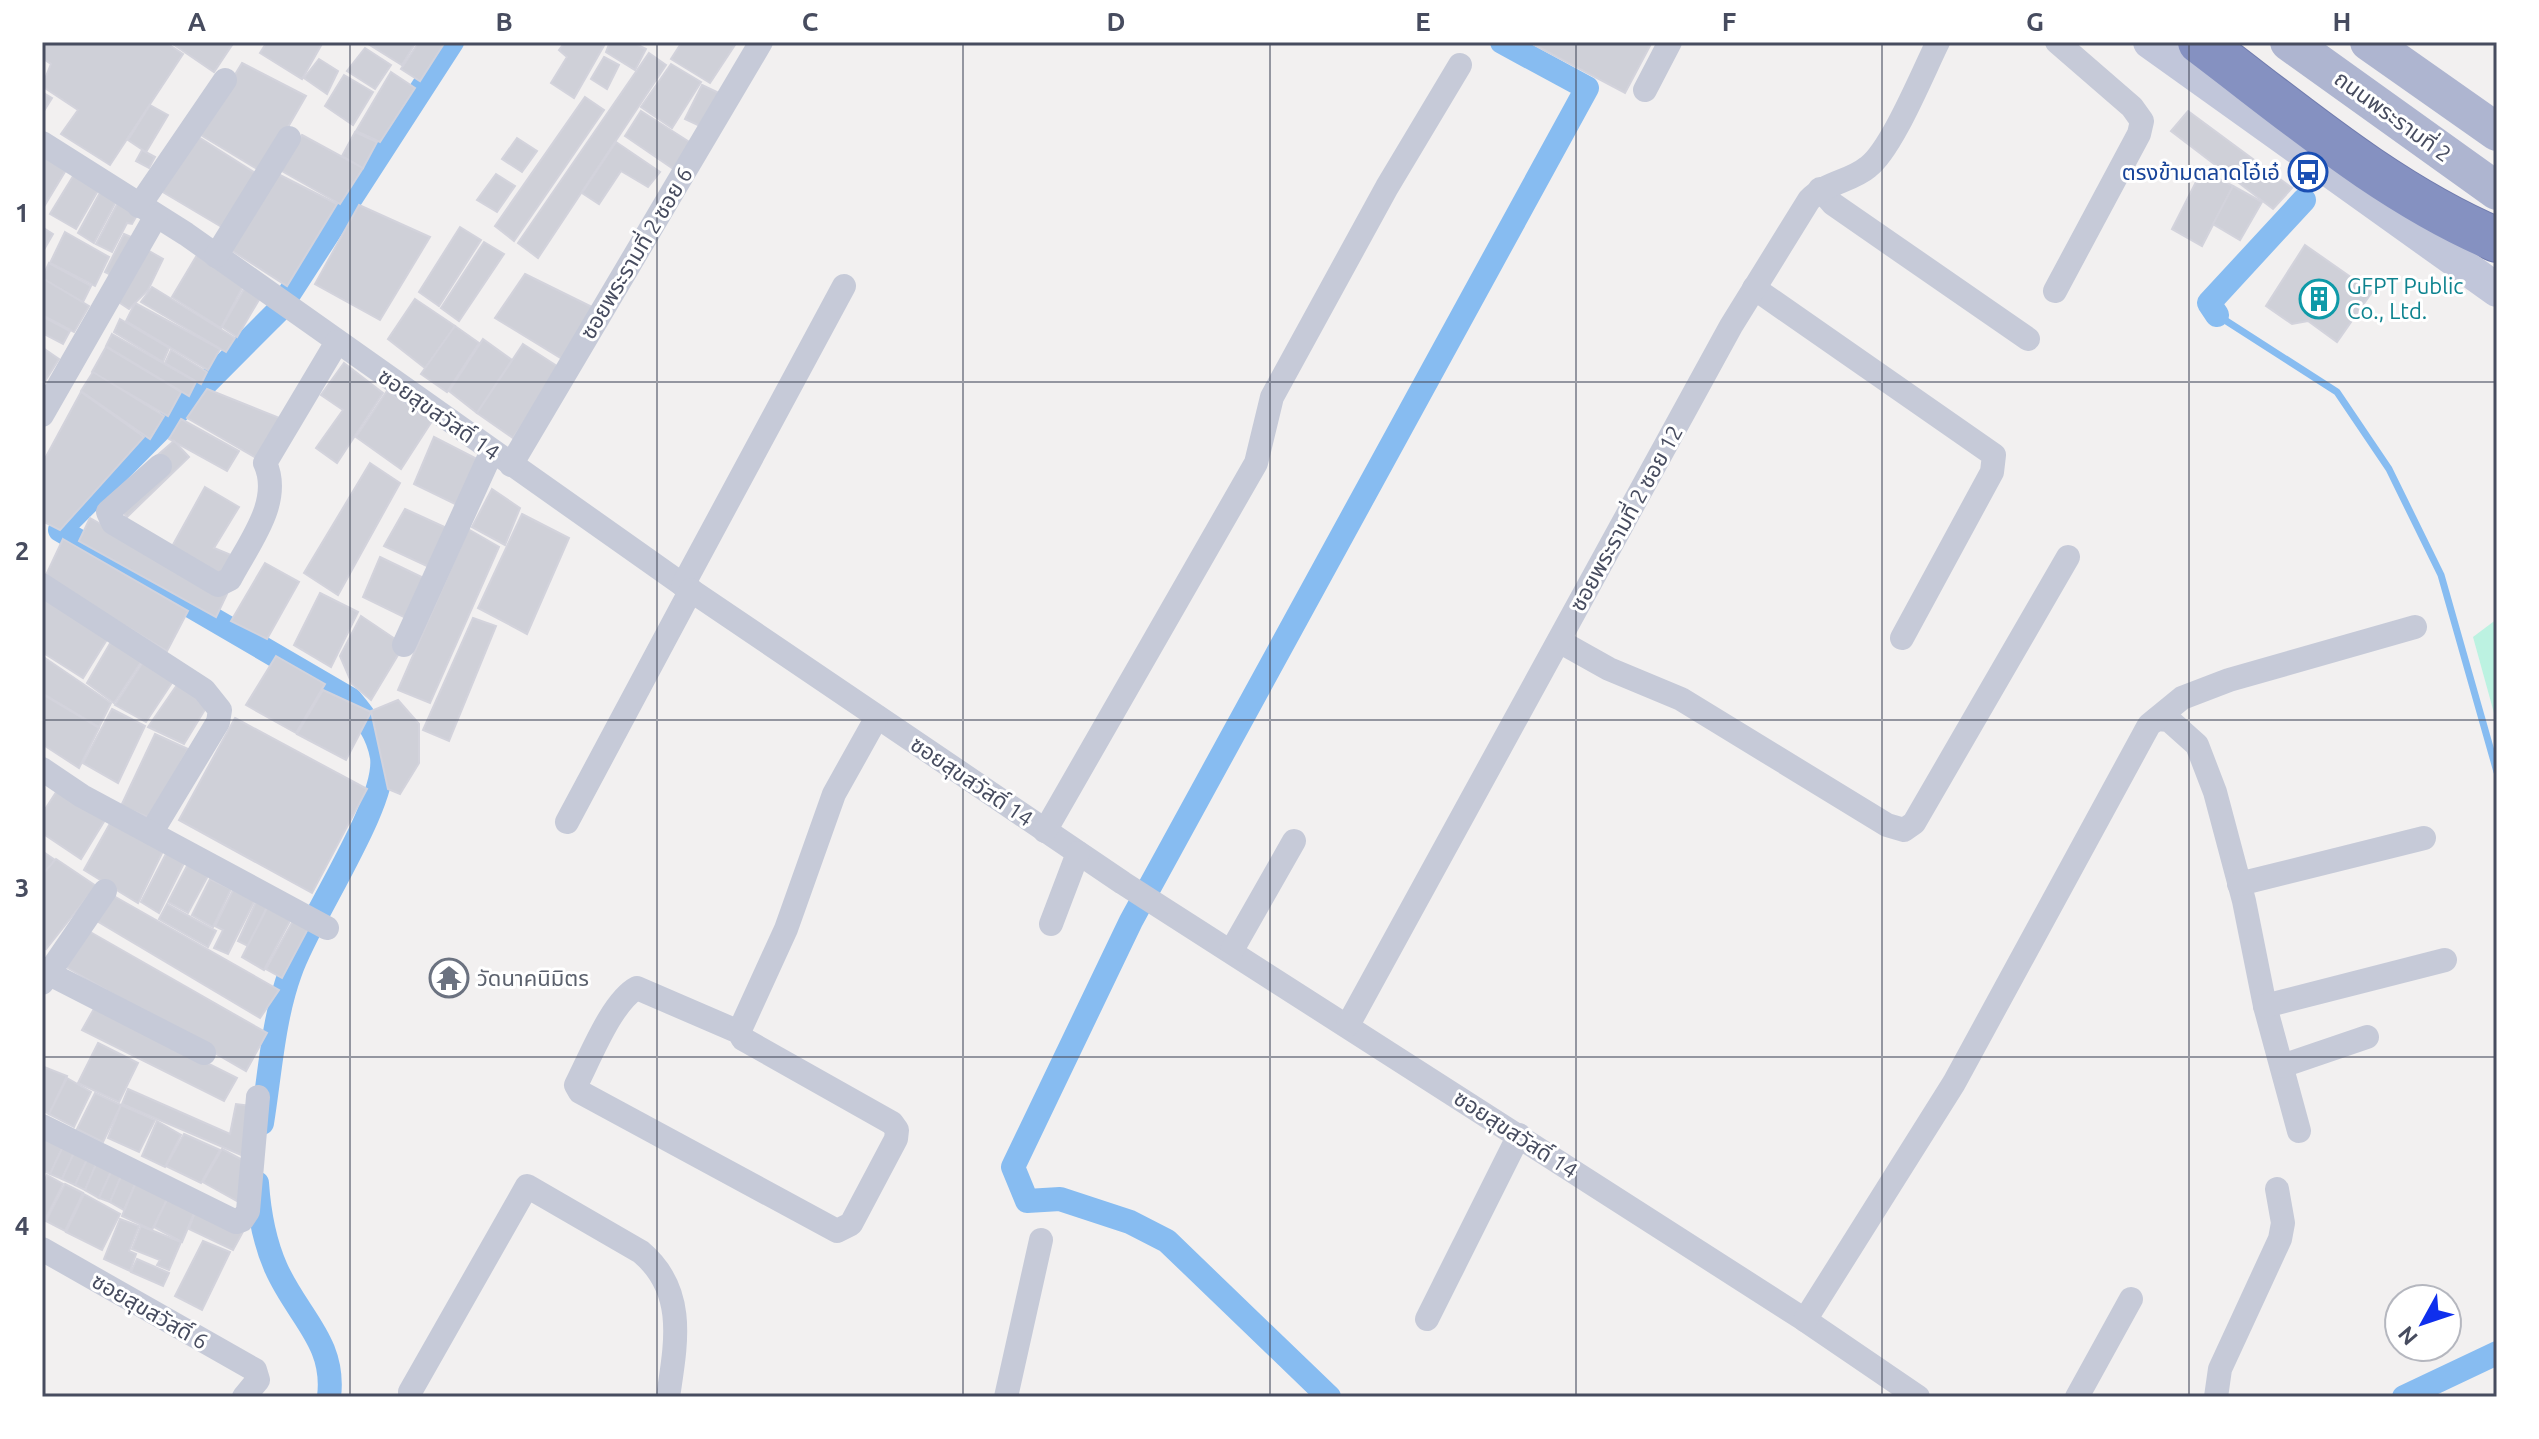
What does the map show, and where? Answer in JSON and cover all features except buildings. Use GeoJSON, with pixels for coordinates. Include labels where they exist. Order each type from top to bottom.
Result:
{"type":"FeatureCollection","features":[{"type":"Feature","properties":{"kind":"highway"},"geometry":{"type":"LineString","coordinates":[[2200,42],[2365,164],[2431,206],[2497,240]]}},
{"type":"Feature","properties":{"kind":"main road"},"geometry":{"type":"LineString","coordinates":[[2150,42],[2497,290]]}},
{"type":"Feature","properties":{"kind":"main road","name":"ถนนพระรามที่ 2"},"geometry":{"type":"LineString","coordinates":[[2289,42],[2497,191]]}},
{"type":"Feature","properties":{"kind":"main road","name":"ถนนพระรามที่ 2"},"geometry":{"type":"LineString","coordinates":[[2369,42],[2497,132]]}},
{"type":"Feature","properties":{"kind":"street","name":"ซอยพระรามที่ 2 ซอย 6"},"geometry":{"type":"LineString","coordinates":[[404,645],[502,458],[761,42]]}},
{"type":"Feature","properties":{"kind":"street"},"geometry":{"type":"LineString","coordinates":[[1645,90],[1670,42]]}},
{"type":"Feature","properties":{"kind":"street"},"geometry":{"type":"LineString","coordinates":[[1938,42],[1869,167],[1820,189],[1833,204],[2028,339]]}},
{"type":"Feature","properties":{"kind":"street"},"geometry":{"type":"LineString","coordinates":[[2055,291],[2139,134],[2142,121],[2132,107],[2057,42]]}},
{"type":"Feature","properties":{"kind":"street"},"geometry":{"type":"LineString","coordinates":[[1045,831],[1256,463],[1272,397],[1387,187],[1460,65]]}},
{"type":"Feature","properties":{"kind":"street"},"geometry":{"type":"LineString","coordinates":[[42,415],[148,211],[225,80]]}},
{"type":"Feature","properties":{"kind":"street"},"geometry":{"type":"LineString","coordinates":[[216,256],[289,138]]}},
{"type":"Feature","properties":{"kind":"street","name":"ซอยสุขสวัสดิ์ 14"},"geometry":{"type":"LineString","coordinates":[[42,143],[216,256],[687,588],[1045,831],[1805,1320],[1918,1397]]}},
{"type":"Feature","properties":{"kind":"street","name":"ซอยพระรามที่ 2 ซอย 12"},"geometry":{"type":"LineString","coordinates":[[1348,1025],[1754,288],[1820,189]]}},
{"type":"Feature","properties":{"kind":"street"},"geometry":{"type":"LineString","coordinates":[[567,822],[844,286]]}},
{"type":"Feature","properties":{"kind":"street"},"geometry":{"type":"LineString","coordinates":[[1754,288],[1994,455],[1992,472],[1902,638]]}},
{"type":"Feature","properties":{"kind":"street"},"geometry":{"type":"LineString","coordinates":[[160,466],[108,512],[113,523],[218,585],[230,579],[271,500],[272,478],[265,463],[337,342]]}},
{"type":"Feature","properties":{"kind":"street"},"geometry":{"type":"LineString","coordinates":[[1559,641],[1609,669],[1681,699],[1887,825],[1904,830],[1914,823],[2068,557]]}},
{"type":"Feature","properties":{"kind":"street"},"geometry":{"type":"LineString","coordinates":[[42,585],[204,690],[220,710],[218,722],[151,833]]}},
{"type":"Feature","properties":{"kind":"street"},"geometry":{"type":"LineString","coordinates":[[1805,1320],[1954,1083],[2149,725],[2182,698],[2229,680],[2415,627]]}},
{"type":"Feature","properties":{"kind":"street"},"geometry":{"type":"LineString","coordinates":[[739,1032],[786,929],[834,794],[877,717]]}},
{"type":"Feature","properties":{"kind":"street"},"geometry":{"type":"LineString","coordinates":[[2157,719],[2169,720],[2197,745],[2215,792],[2239,884],[2265,1006],[2299,1131]]}},
{"type":"Feature","properties":{"kind":"street"},"geometry":{"type":"LineString","coordinates":[[42,769],[82,796],[319,923]]}},
{"type":"Feature","properties":{"kind":"street"},"geometry":{"type":"LineString","coordinates":[[2239,884],[2424,838]]}},
{"type":"Feature","properties":{"kind":"street"},"geometry":{"type":"LineString","coordinates":[[1232,950],[1294,841]]}},
{"type":"Feature","properties":{"kind":"street"},"geometry":{"type":"LineString","coordinates":[[1051,924],[1078,853]]}},
{"type":"Feature","properties":{"kind":"street"},"geometry":{"type":"LineString","coordinates":[[105,891],[44,976],[204,1053]]}},
{"type":"Feature","properties":{"kind":"street"},"geometry":{"type":"LineString","coordinates":[[2265,1006],[2445,960]]}},
{"type":"Feature","properties":{"kind":"street"},"geometry":{"type":"LineString","coordinates":[[637,988],[739,1032],[743,1039],[892,1123],[897,1130],[851,1224],[837,1231],[580,1092],[576,1085],[625,994],[637,988]]}},
{"type":"Feature","properties":{"kind":"street"},"geometry":{"type":"LineString","coordinates":[[2282,1066],[2367,1037]]}},
{"type":"Feature","properties":{"kind":"street"},"geometry":{"type":"LineString","coordinates":[[42,1126],[236,1222],[242,1220],[248,1211],[258,1097]]}},
{"type":"Feature","properties":{"kind":"street"},"geometry":{"type":"LineString","coordinates":[[1427,1319],[1519,1135]]}},
{"type":"Feature","properties":{"kind":"street"},"geometry":{"type":"LineString","coordinates":[[410,1392],[527,1186],[641,1252],[656,1265],[674,1298],[675,1352],[668,1397]]}},
{"type":"Feature","properties":{"kind":"street"},"geometry":{"type":"LineString","coordinates":[[2216,1397],[2220,1369],[2280,1239],[2283,1223],[2277,1189]]}},
{"type":"Feature","properties":{"kind":"street"},"geometry":{"type":"LineString","coordinates":[[1006,1397],[1041,1240]]}},
{"type":"Feature","properties":{"kind":"street","name":"ซอยสุขสวัสดิ์ 6"},"geometry":{"type":"LineString","coordinates":[[44,1253],[257,1375],[258,1380],[244,1397]]}},
{"type":"Feature","properties":{"kind":"street"},"geometry":{"type":"LineString","coordinates":[[2077,1397],[2131,1299]]}},
{"type":"Feature","properties":{"kind":"green space"},"geometry":{"type":"Polygon","coordinates":[[[2497,619],[2497,724],[2473,637],[2497,619]]]}},
{"type":"Feature","properties":{"kind":"waterway"},"geometry":{"type":"LineString","coordinates":[[262,1123],[284,991],[299,950],[373,803],[381,778],[382,757],[377,740],[350,699],[60,530],[278,311],[452,42]]}},
{"type":"Feature","properties":{"kind":"waterway"},"geometry":{"type":"LineString","coordinates":[[1329,1397],[1167,1241],[1130,1222],[1060,1199],[1027,1201],[1013,1167],[1131,921],[1587,88],[1502,42]]}},
{"type":"Feature","properties":{"kind":"waterway"},"geometry":{"type":"LineString","coordinates":[[2217,315],[2209,303],[2304,200]]}},
{"type":"Feature","properties":{"kind":"waterway"},"geometry":{"type":"LineString","coordinates":[[2217,315],[2337,392],[2389,469],[2441,575],[2497,772]]}},
{"type":"Feature","properties":{"kind":"waterway"},"geometry":{"type":"LineString","coordinates":[[257,1183],[268,1247],[285,1285],[321,1345],[330,1378],[329,1397]]}},
{"type":"Feature","properties":{"kind":"waterway"},"geometry":{"type":"LineString","coordinates":[[2404,1397],[2497,1353]]}},
{"type":"Feature","properties":{"kind":"place","name":"ตรงข้ามตลาดโอ๋เอ๋"},"geometry":{"type":"Point","coordinates":[2308,172]}},
{"type":"Feature","properties":{"kind":"place","name":"GFPT Public Co., Ltd."},"geometry":{"type":"Point","coordinates":[2319,299]}},
{"type":"Feature","properties":{"kind":"place","name":"วัดนาคนิมิตร"},"geometry":{"type":"Point","coordinates":[449,978]}}]}
